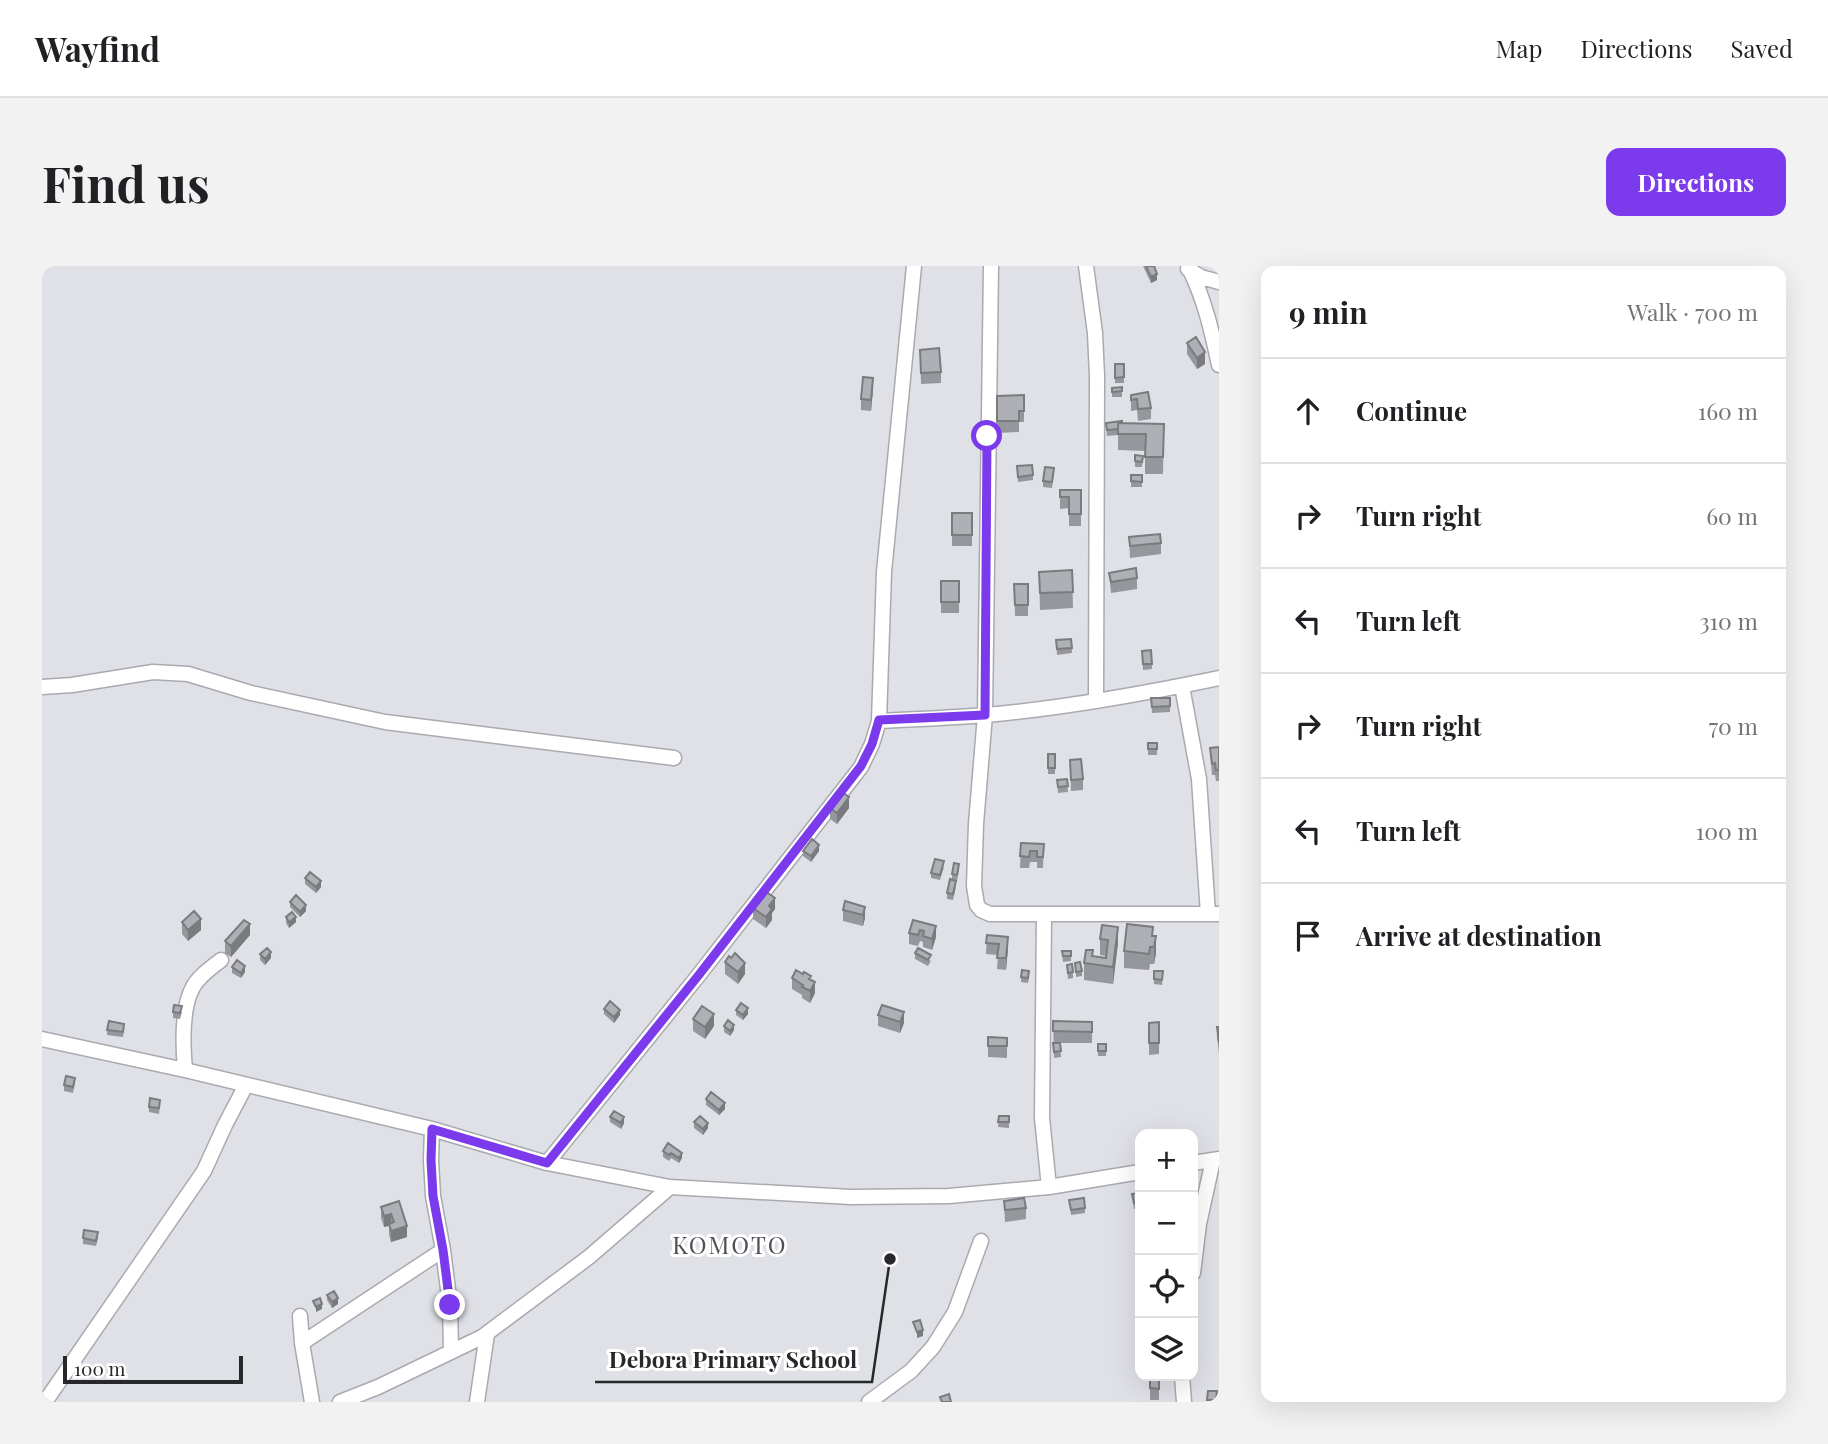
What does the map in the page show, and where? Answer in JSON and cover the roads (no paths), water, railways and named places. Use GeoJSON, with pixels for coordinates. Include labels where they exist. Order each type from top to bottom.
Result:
{"type":"FeatureCollection","features":[{"type":"Feature","properties":{"kind":"street"},"geometry":{"type":"LineString","coordinates":[[547,1163],[698,976],[861,766],[872,744],[879,720],[884,572],[914,266]]}},
{"type":"Feature","properties":{"kind":"street"},"geometry":{"type":"LineString","coordinates":[[991,266],[985,715],[975,837],[974,886],[977,905],[981,910],[990,914],[1044,915],[1214,914],[1199,779],[1182,686]]}},
{"type":"Feature","properties":{"kind":"street"},"geometry":{"type":"LineString","coordinates":[[1086,266],[1095,332],[1097,376],[1096,700]]}},
{"type":"Feature","properties":{"kind":"street"},"geometry":{"type":"LineString","coordinates":[[1195,270],[1219,282]]}},
{"type":"Feature","properties":{"kind":"street"},"geometry":{"type":"LineString","coordinates":[[1195,270],[1219,365]]}},
{"type":"Feature","properties":{"kind":"street"},"geometry":{"type":"LineString","coordinates":[[42,687],[153,672],[188,674],[251,693],[385,722],[674,758]]}},
{"type":"Feature","properties":{"kind":"street"},"geometry":{"type":"LineString","coordinates":[[879,720],[1035,710],[1219,678]]}},
{"type":"Feature","properties":{"kind":"street"},"geometry":{"type":"LineString","coordinates":[[1044,915],[1042,1118],[1049,1186]]}},
{"type":"Feature","properties":{"kind":"street"},"geometry":{"type":"LineString","coordinates":[[184,1070],[182,1044],[190,994],[200,977],[221,960]]}},
{"type":"Feature","properties":{"kind":"street"},"geometry":{"type":"LineString","coordinates":[[42,1039],[432,1129],[547,1163],[670,1187],[851,1197],[948,1196],[1049,1186],[1135,1173]]}},
{"type":"Feature","properties":{"kind":"street"},"geometry":{"type":"LineString","coordinates":[[45,1402],[204,1171],[246,1085]]}},
{"type":"Feature","properties":{"kind":"street"},"geometry":{"type":"LineString","coordinates":[[432,1129],[433,1196],[450,1305],[451,1351]]}},
{"type":"Feature","properties":{"kind":"street"},"geometry":{"type":"LineString","coordinates":[[1195,1255],[1199,1224],[1216,1159],[1198,1162]]}},
{"type":"Feature","properties":{"kind":"street"},"geometry":{"type":"LineString","coordinates":[[340,1402],[378,1387],[487,1334],[589,1257],[670,1187]]}},
{"type":"Feature","properties":{"kind":"street"},"geometry":{"type":"LineString","coordinates":[[869,1402],[911,1371],[933,1347],[955,1312],[981,1241]]}},
{"type":"Feature","properties":{"kind":"street"},"geometry":{"type":"LineString","coordinates":[[302,1343],[443,1250]]}},
{"type":"Feature","properties":{"kind":"street"},"geometry":{"type":"LineString","coordinates":[[300,1316],[312,1402]]}},
{"type":"Feature","properties":{"kind":"street"},"geometry":{"type":"LineString","coordinates":[[477,1402],[487,1334]]}},
{"type":"Feature","properties":{"kind":"street"},"geometry":{"type":"LineString","coordinates":[[1182,1381],[1184,1402]]}},
{"type":"Feature","properties":{"kind":"place","name":"Debora Primary School"},"geometry":{"type":"Point","coordinates":[890,1259]}},
{"type":"Feature","properties":{"kind":"district","name":"KOMOTO"},"geometry":{"type":"Point","coordinates":[730,1246]}}]}
